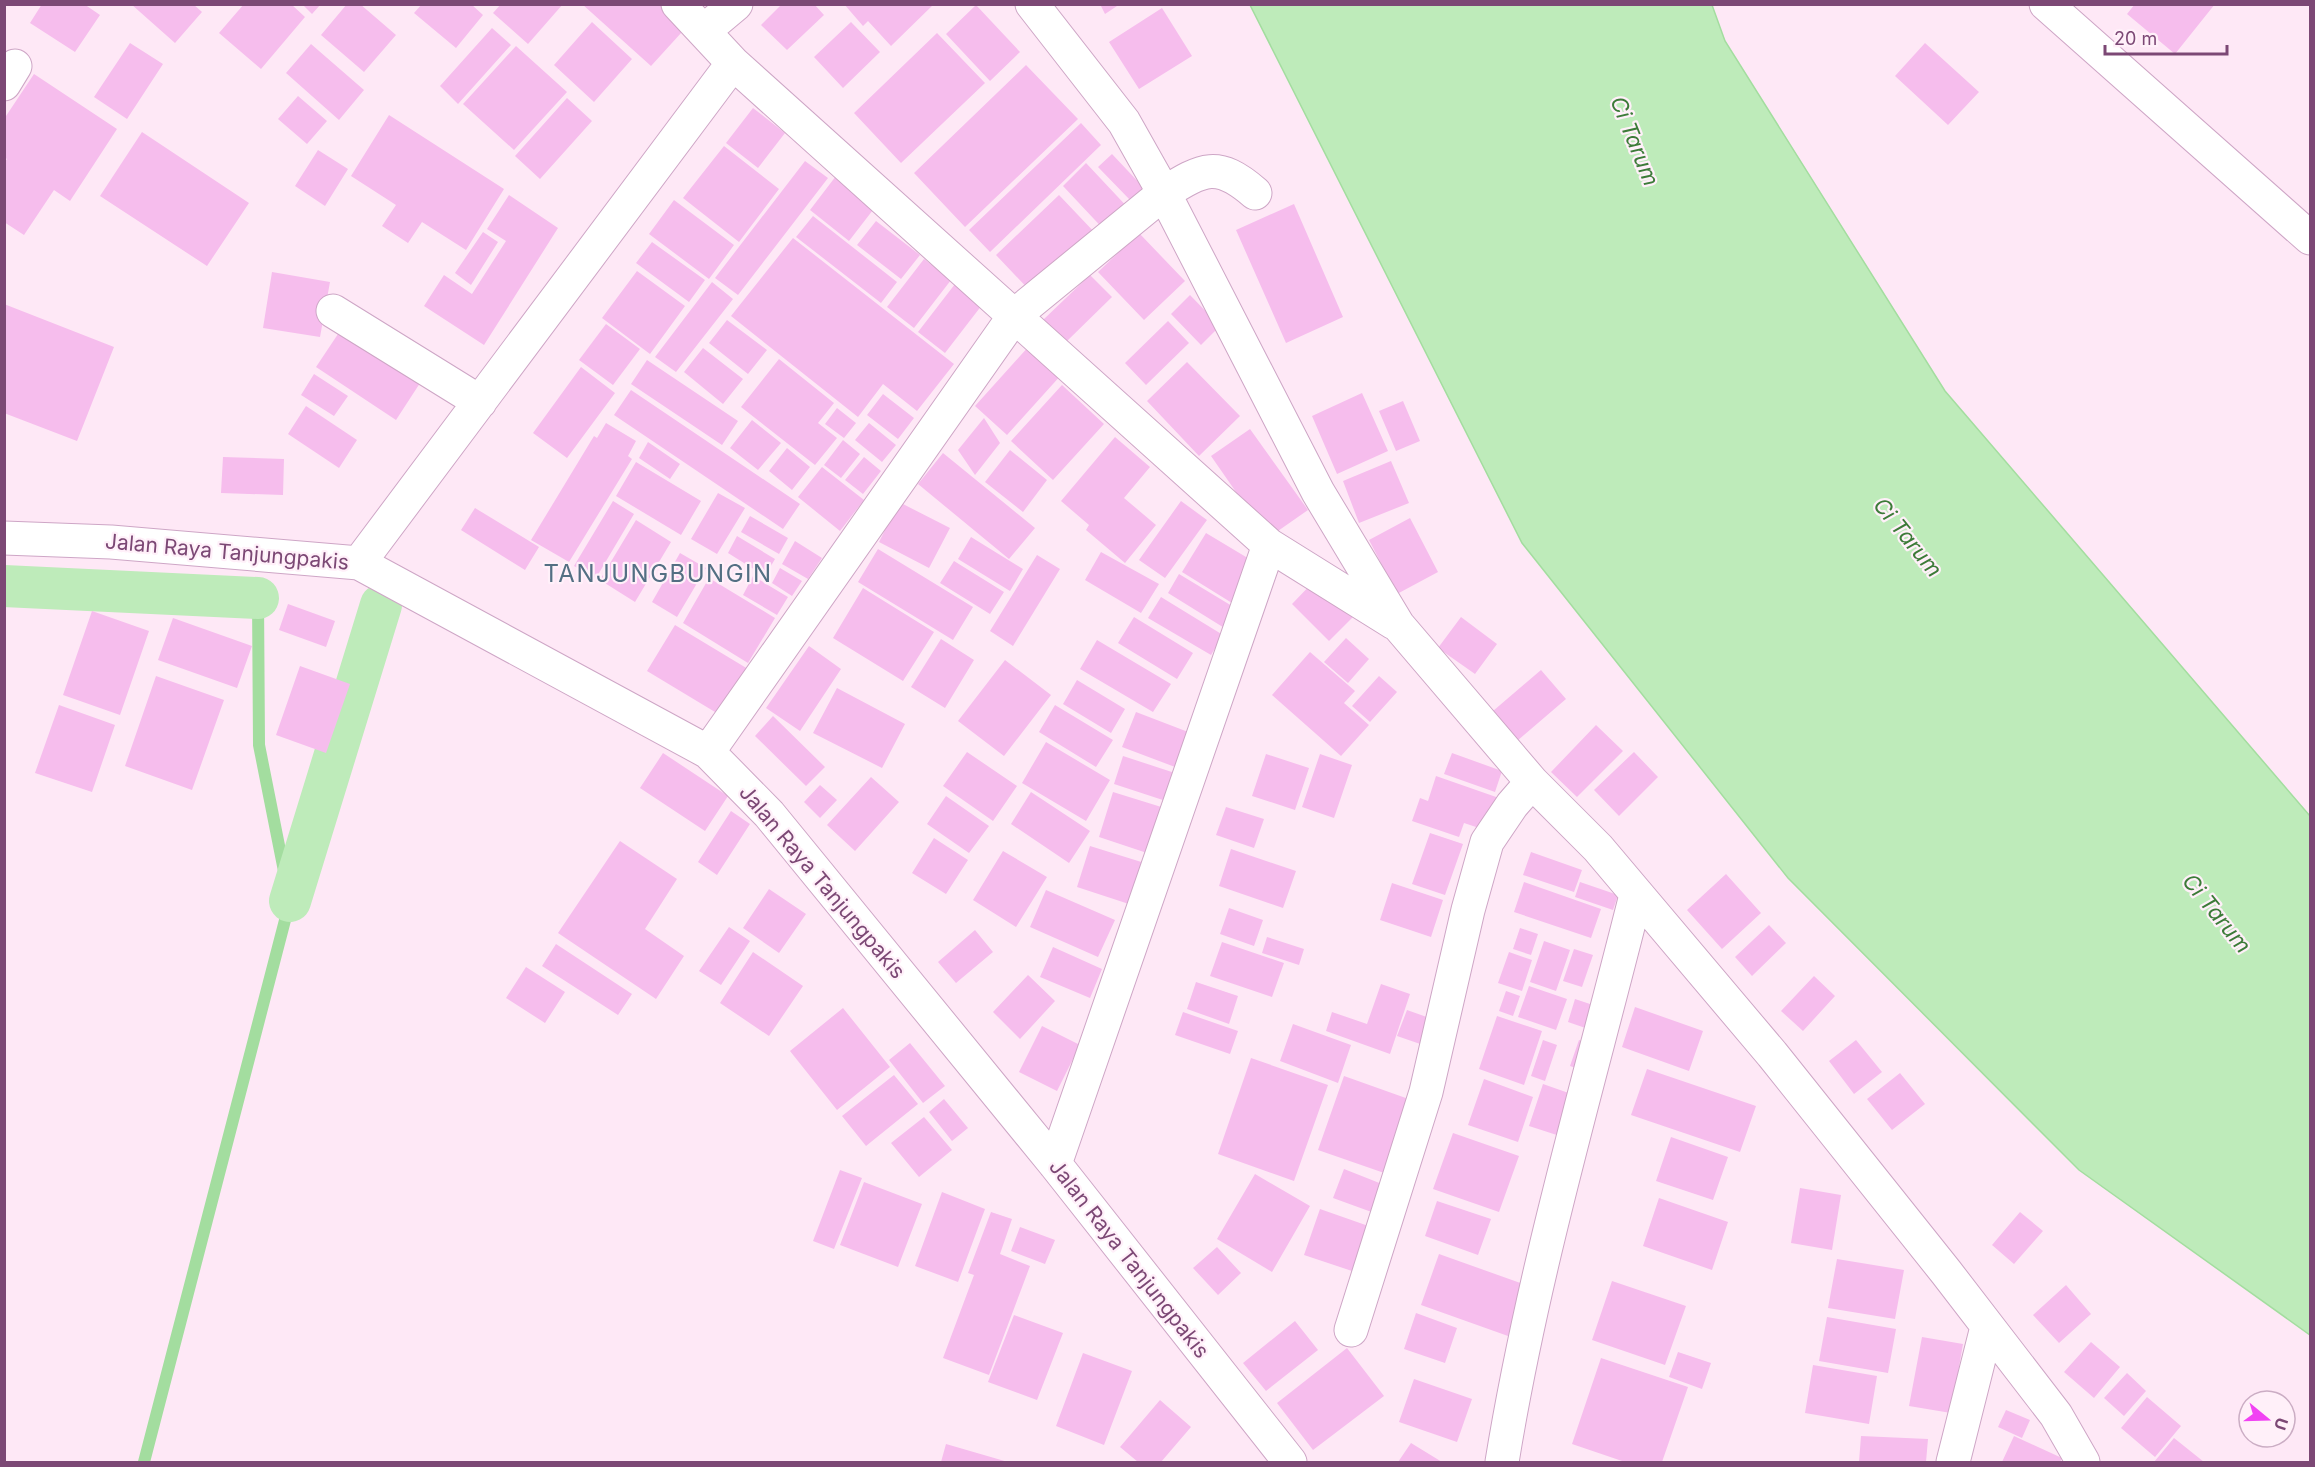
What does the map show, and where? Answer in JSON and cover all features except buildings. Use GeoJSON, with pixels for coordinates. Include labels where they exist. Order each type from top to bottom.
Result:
{"type":"FeatureCollection","features":[{"type":"Feature","properties":{"kind":"street"},"geometry":{"type":"LineString","coordinates":[[678,4],[705,30],[733,63],[1269,545],[1398,625]]}},
{"type":"Feature","properties":{"kind":"street"},"geometry":{"type":"LineString","coordinates":[[705,30],[736,4]]}},
{"type":"Feature","properties":{"kind":"street"},"geometry":{"type":"LineString","coordinates":[[1032,4],[1124,122],[1164,193],[1318,492],[1398,625],[1532,782],[1598,848],[1772,1054],[1947,1272],[1986,1327],[2055,1415],[2083,1462]]}},
{"type":"Feature","properties":{"kind":"street"},"geometry":{"type":"LineString","coordinates":[[2046,4],[2310,238]]}},
{"type":"Feature","properties":{"kind":"street"},"geometry":{"type":"LineString","coordinates":[[359,563],[733,63]]}},
{"type":"Feature","properties":{"kind":"street"},"geometry":{"type":"LineString","coordinates":[[708,752],[1015,315],[1164,193],[1189,178],[1211,172],[1228,172],[1255,193]]}},
{"type":"Feature","properties":{"kind":"street"},"geometry":{"type":"LineString","coordinates":[[333,311],[480,402]]}},
{"type":"Feature","properties":{"kind":"street","name":"Jalan Raya Tanjungpakis"},"geometry":{"type":"LineString","coordinates":[[4,538],[111,542],[359,563],[708,752],[770,814],[1055,1164],[1290,1462]]}},
{"type":"Feature","properties":{"kind":"street"},"geometry":{"type":"LineString","coordinates":[[1055,1164],[1269,545]]}},
{"type":"Feature","properties":{"kind":"street"},"geometry":{"type":"LineString","coordinates":[[1351,1330],[1426,1092],[1468,910],[1487,842],[1512,805],[1532,782]]}},
{"type":"Feature","properties":{"kind":"street"},"geometry":{"type":"LineString","coordinates":[[1502,1462],[1514,1388],[1549,1235],[1636,895]]}},
{"type":"Feature","properties":{"kind":"street"},"geometry":{"type":"LineString","coordinates":[[1953,1462],[1986,1327]]}},
{"type":"Feature","properties":{"kind":"water","name":"Ci Tarum"},"geometry":{"type":"Polygon","coordinates":[[[1250,5],[1712,5],[1725,41],[1945,391],[2310,816],[2310,1335],[2079,1170],[1788,878],[1522,543],[1250,5]]]}},
{"type":"Feature","properties":{"kind":"waterway"},"geometry":{"type":"LineString","coordinates":[[4,586],[258,598]]}},
{"type":"Feature","properties":{"kind":"waterway"},"geometry":{"type":"LineString","coordinates":[[144,1462],[290,901],[259,745],[258,598]]}},
{"type":"Feature","properties":{"kind":"waterway"},"geometry":{"type":"LineString","coordinates":[[290,901],[381,605]]}},
{"type":"Feature","properties":{"kind":"district","name":"TANJUNGBUNGIN"},"geometry":{"type":"Point","coordinates":[658,574]}}]}
